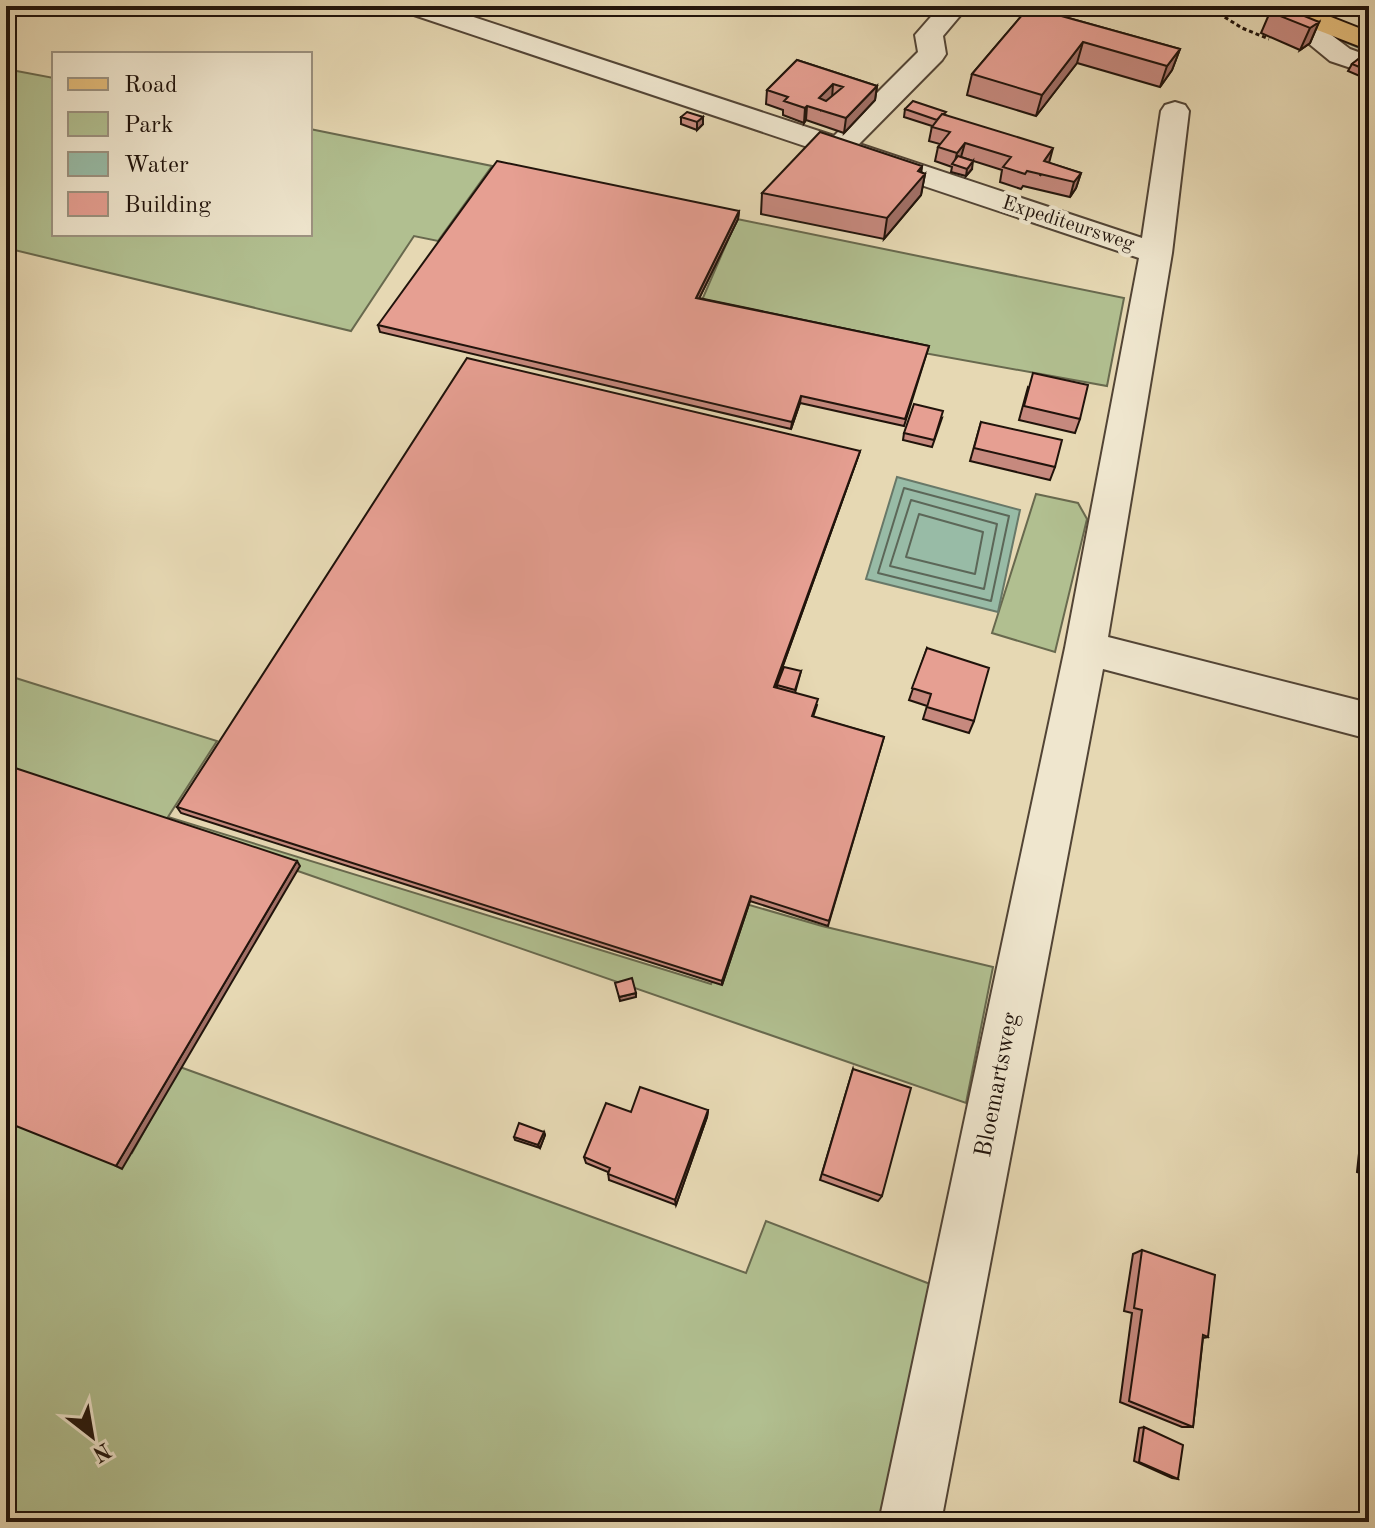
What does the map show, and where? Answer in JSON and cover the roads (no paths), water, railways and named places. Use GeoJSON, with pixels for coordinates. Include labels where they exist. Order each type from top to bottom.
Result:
{"type":"FeatureCollection","features":[{"type":"Feature","properties":{"kind":"main road"},"geometry":{"type":"LineString","coordinates":[[1278,6],[1369,42]]}},
{"type":"Feature","properties":{"kind":"main road"},"geometry":{"type":"LineString","coordinates":[[1318,6],[1369,26]]}},
{"type":"Feature","properties":{"kind":"street","name":"Expediteursweg"},"geometry":{"type":"LineString","coordinates":[[414,6],[1156,253],[1086,648]]}},
{"type":"Feature","properties":{"kind":"street"},"geometry":{"type":"LineString","coordinates":[[839,148],[932,54],[929,35],[951,11],[946,6]]}},
{"type":"Feature","properties":{"kind":"street"},"geometry":{"type":"LineString","coordinates":[[1278,6],[1340,55],[1369,66]]}},
{"type":"Feature","properties":{"kind":"street"},"geometry":{"type":"LineString","coordinates":[[1156,253],[1175,111]]}},
{"type":"Feature","properties":{"kind":"street"},"geometry":{"type":"LineString","coordinates":[[1086,648],[1369,721]]}},
{"type":"Feature","properties":{"kind":"street","name":"Bloemartsweg"},"geometry":{"type":"LineString","coordinates":[[910,1522],[1086,648]]}},
{"type":"Feature","properties":{"kind":"water"},"geometry":{"type":"Polygon","coordinates":[[[897,477],[1020,510],[998,612],[866,579],[897,477]]]}},
{"type":"Feature","properties":{"kind":"waterway"},"geometry":{"type":"LineString","coordinates":[[1259,6],[1280,15]]}},
{"type":"Feature","properties":{"kind":"waterway"},"geometry":{"type":"LineString","coordinates":[[1342,6],[1369,17]]}},
{"type":"Feature","properties":{"kind":"waterway"},"geometry":{"type":"LineString","coordinates":[[1322,32],[1369,51]]}}]}
